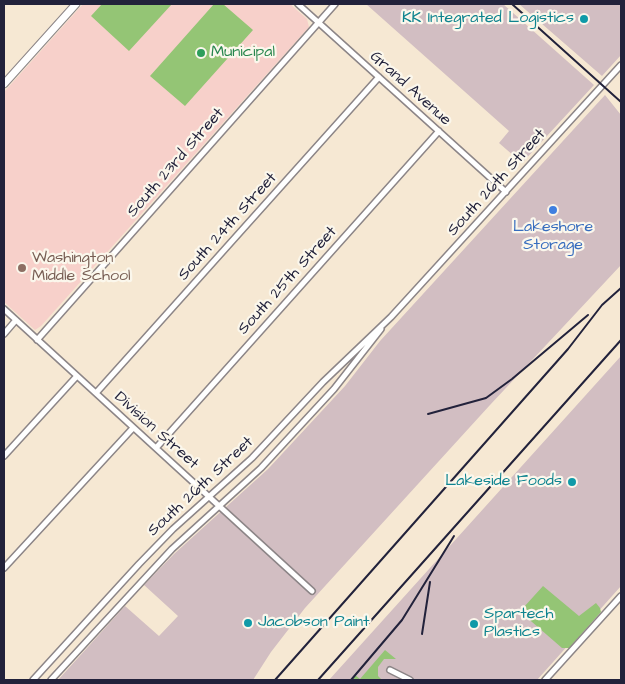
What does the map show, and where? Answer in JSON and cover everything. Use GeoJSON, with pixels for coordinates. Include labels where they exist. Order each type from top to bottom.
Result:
{"type":"FeatureCollection","features":[{"type":"Feature","properties":{"kind":"street"},"geometry":{"type":"LineString","coordinates":[[4,84],[76,4]]}},
{"type":"Feature","properties":{"kind":"street","name":"Grand Avenue"},"geometry":{"type":"LineString","coordinates":[[298,4],[506,192]]}},
{"type":"Feature","properties":{"kind":"street","name":"South 23rd Street"},"geometry":{"type":"LineString","coordinates":[[37,340],[335,4]]}},
{"type":"Feature","properties":{"kind":"street","name":"South 26th Street"},"geometry":{"type":"LineString","coordinates":[[51,680],[147,574],[219,505],[261,468],[338,384],[391,317],[621,65]]}},
{"type":"Feature","properties":{"kind":"street","name":"South 24th Street"},"geometry":{"type":"LineString","coordinates":[[96,393],[379,77]]}},
{"type":"Feature","properties":{"kind":"street","name":"South 25th Street"},"geometry":{"type":"LineString","coordinates":[[156,448],[439,132]]}},
{"type":"Feature","properties":{"kind":"street","name":"Division Street"},"geometry":{"type":"LineString","coordinates":[[4,310],[312,591]]}},
{"type":"Feature","properties":{"kind":"street","name":"South 26th Street"},"geometry":{"type":"LineString","coordinates":[[33,680],[139,564],[252,458],[333,371],[391,317]]}},
{"type":"Feature","properties":{"kind":"street"},"geometry":{"type":"LineString","coordinates":[[4,334],[16,320]]}},
{"type":"Feature","properties":{"kind":"street"},"geometry":{"type":"LineString","coordinates":[[4,456],[77,376]]}},
{"type":"Feature","properties":{"kind":"street"},"geometry":{"type":"LineString","coordinates":[[4,568],[133,428]]}},
{"type":"Feature","properties":{"kind":"street"},"geometry":{"type":"LineString","coordinates":[[545,680],[621,596]]}},
{"type":"Feature","properties":{"kind":"street"},"geometry":{"type":"LineString","coordinates":[[390,670],[410,680]]}},
{"type":"Feature","properties":{"kind":"shaded area"},"geometry":{"type":"Polygon","coordinates":[[[83,4],[290,4],[307,19],[309,27],[41,326],[35,330],[4,302],[4,92],[83,4]]]}},
{"type":"Feature","properties":{"kind":"shaded area"},"geometry":{"type":"Polygon","coordinates":[[[366,4],[503,4],[594,85],[522,163],[499,143],[509,131],[366,4]]]}},
{"type":"Feature","properties":{"kind":"shaded area","name":"KK Integrated Logistics"},"geometry":{"type":"Polygon","coordinates":[[[519,4],[621,4],[621,55],[602,76],[519,4]]]}},
{"type":"Feature","properties":{"kind":"shaded area"},"geometry":{"type":"Polygon","coordinates":[[[605,95],[621,115],[621,265],[305,608],[271,652],[253,680],[58,680],[125,606],[159,636],[178,616],[144,585],[174,554],[268,469],[345,386],[380,341],[605,95]]]}},
{"type":"Feature","properties":{"kind":"shaded area"},"geometry":{"type":"Polygon","coordinates":[[[621,356],[621,586],[537,680],[329,680],[621,356]]]}},
{"type":"Feature","properties":{"kind":"green space"},"geometry":{"type":"Polygon","coordinates":[[[102,4],[172,4],[129,51],[91,16],[102,4]]]}},
{"type":"Feature","properties":{"kind":"green space","name":"Municipal"},"geometry":{"type":"Polygon","coordinates":[[[214,4],[223,4],[253,30],[185,106],[150,76],[214,4]]]}},
{"type":"Feature","properties":{"kind":"green space"},"geometry":{"type":"Polygon","coordinates":[[[543,586],[579,616],[596,603],[600,608],[601,612],[569,648],[562,648],[524,615],[524,607],[543,586]]]}},
{"type":"Feature","properties":{"kind":"green space"},"geometry":{"type":"Polygon","coordinates":[[[385,650],[396,659],[384,659],[378,667],[378,676],[382,680],[351,680],[355,675],[360,679],[385,650]]]}},
{"type":"Feature","properties":{"kind":"railway"},"geometry":{"type":"LineString","coordinates":[[512,4],[621,102]]}},
{"type":"Feature","properties":{"kind":"railway"},"geometry":{"type":"LineString","coordinates":[[275,680],[568,349],[602,305],[621,288]]}},
{"type":"Feature","properties":{"kind":"railway"},"geometry":{"type":"LineString","coordinates":[[428,414],[486,398],[512,379],[588,315]]}},
{"type":"Feature","properties":{"kind":"railway"},"geometry":{"type":"LineString","coordinates":[[318,680],[621,340]]}},
{"type":"Feature","properties":{"kind":"railway"},"geometry":{"type":"LineString","coordinates":[[351,680],[402,620],[454,536]]}},
{"type":"Feature","properties":{"kind":"railway"},"geometry":{"type":"LineString","coordinates":[[422,634],[430,582]]}},
{"type":"Feature","properties":{"kind":"place","name":"KK Integrated Logistics"},"geometry":{"type":"Point","coordinates":[584,19]}},
{"type":"Feature","properties":{"kind":"place","name":"Municipal"},"geometry":{"type":"Point","coordinates":[201,53]}},
{"type":"Feature","properties":{"kind":"place","name":"Lakeshore Storage"},"geometry":{"type":"Point","coordinates":[553,210]}},
{"type":"Feature","properties":{"kind":"place","name":"Washington Middle School"},"geometry":{"type":"Point","coordinates":[22,268]}},
{"type":"Feature","properties":{"kind":"place","name":"Lakeside Foods"},"geometry":{"type":"Point","coordinates":[572,482]}},
{"type":"Feature","properties":{"kind":"place","name":"Jacobson Paint"},"geometry":{"type":"Point","coordinates":[248,623]}},
{"type":"Feature","properties":{"kind":"place","name":"Spartech Plastics"},"geometry":{"type":"Point","coordinates":[474,624]}}]}
